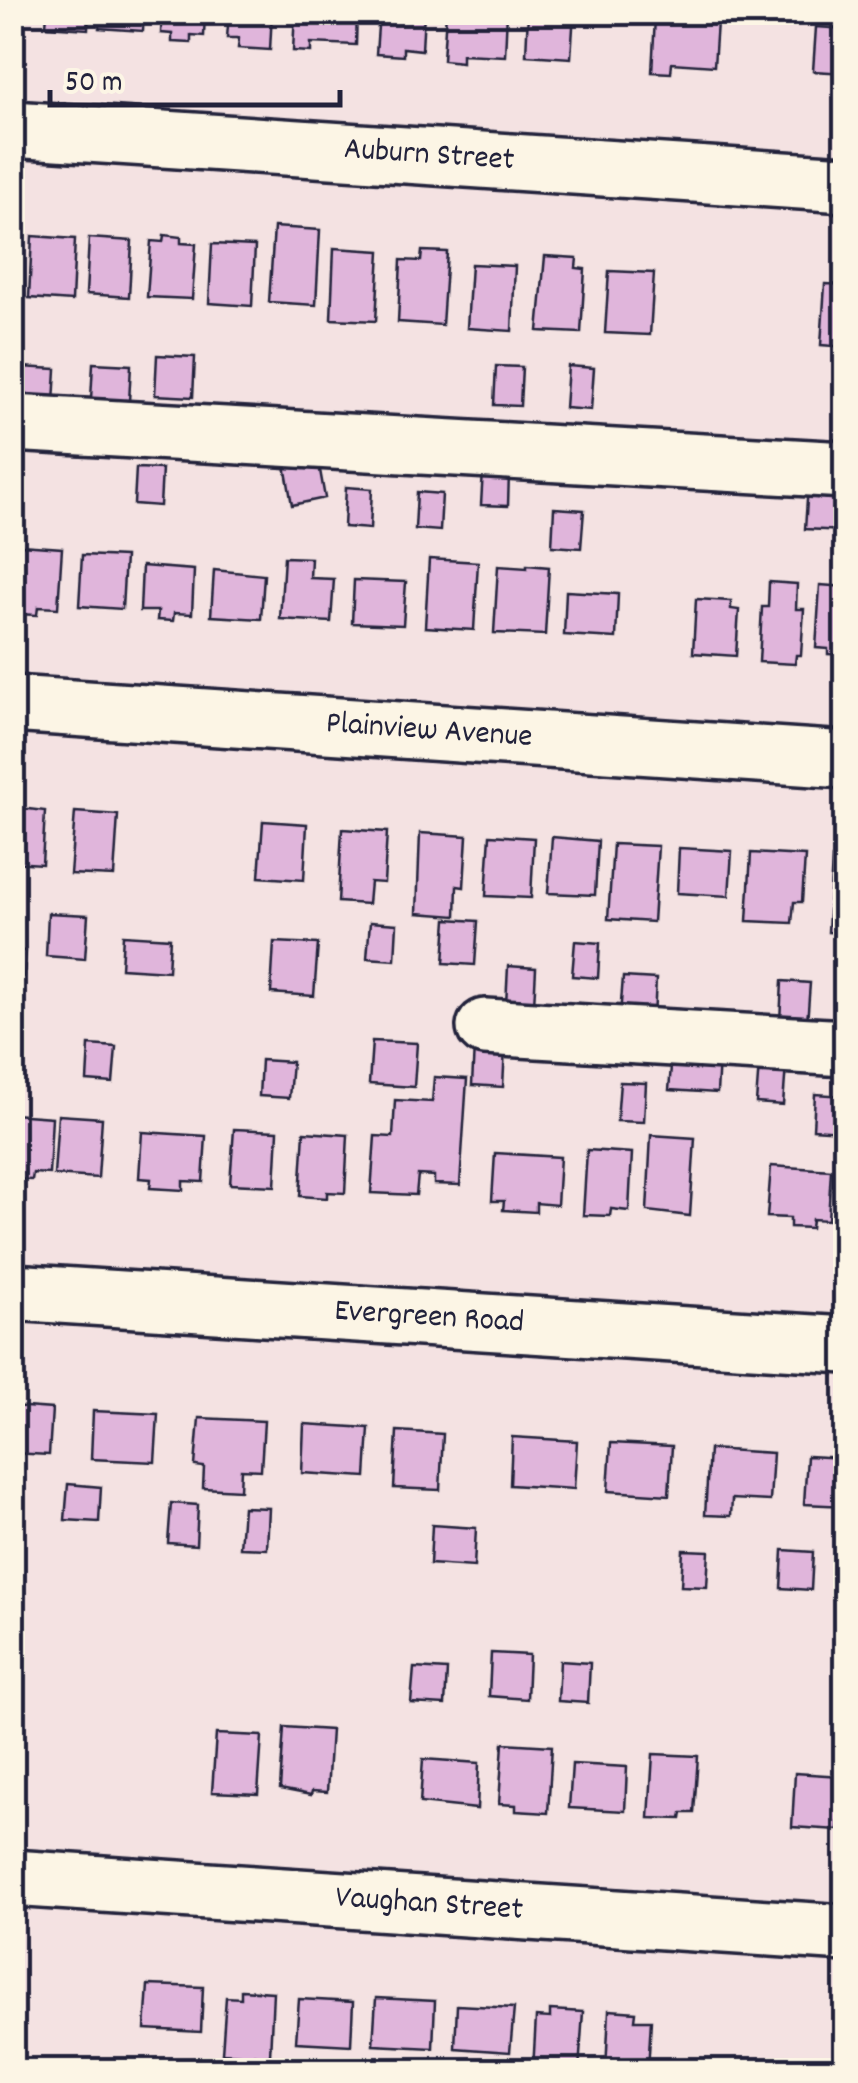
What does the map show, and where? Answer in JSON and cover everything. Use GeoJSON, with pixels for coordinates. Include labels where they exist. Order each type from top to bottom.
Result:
{"type":"FeatureCollection","features":[{"type":"Feature","properties":{"kind":"street","name":"Auburn Street"},"geometry":{"type":"LineString","coordinates":[[12,129],[846,184]]}},
{"type":"Feature","properties":{"kind":"street"},"geometry":{"type":"LineString","coordinates":[[12,423],[846,470]]}},
{"type":"Feature","properties":{"kind":"street","name":"Plainview Avenue"},"geometry":{"type":"LineString","coordinates":[[12,704],[846,760]]}},
{"type":"Feature","properties":{"kind":"street"},"geometry":{"type":"LineString","coordinates":[[485,1027],[846,1048]]}},
{"type":"Feature","properties":{"kind":"street","name":"Evergreen Road"},"geometry":{"type":"LineString","coordinates":[[12,1292],[846,1344]]}},
{"type":"Feature","properties":{"kind":"street","name":"Vaughan Street"},"geometry":{"type":"LineString","coordinates":[[12,1878],[846,1933]]}},
{"type":"Feature","properties":{"kind":"building"},"geometry":{"type":"Polygon","coordinates":[[[47,12],[89,12],[88,29],[46,26],[47,12]]]}},
{"type":"Feature","properties":{"kind":"building"},"geometry":{"type":"Polygon","coordinates":[[[100,12],[144,12],[143,31],[99,28],[100,12]]]}},
{"type":"Feature","properties":{"kind":"building"},"geometry":{"type":"Polygon","coordinates":[[[162,12],[205,12],[204,36],[191,35],[191,43],[172,42],[172,34],[161,33],[162,12]]]}},
{"type":"Feature","properties":{"kind":"building"},"geometry":{"type":"Polygon","coordinates":[[[229,12],[272,12],[270,50],[238,48],[239,38],[227,38],[229,12]]]}},
{"type":"Feature","properties":{"kind":"building"},"geometry":{"type":"Polygon","coordinates":[[[295,12],[357,12],[356,45],[311,43],[311,52],[293,51],[295,12]]]}},
{"type":"Feature","properties":{"kind":"building"},"geometry":{"type":"Polygon","coordinates":[[[379,12],[424,12],[422,50],[403,48],[403,56],[376,54],[379,12]]]}},
{"type":"Feature","properties":{"kind":"building"},"geometry":{"type":"Polygon","coordinates":[[[446,12],[507,12],[505,56],[462,54],[462,62],[443,60],[446,12]]]}},
{"type":"Feature","properties":{"kind":"building"},"geometry":{"type":"Polygon","coordinates":[[[528,12],[574,12],[571,58],[526,55],[528,12]]]}},
{"type":"Feature","properties":{"kind":"building"},"geometry":{"type":"Polygon","coordinates":[[[655,18],[717,22],[714,66],[672,63],[671,73],[652,72],[655,18]]]}},
{"type":"Feature","properties":{"kind":"building"},"geometry":{"type":"Polygon","coordinates":[[[816,27],[846,29],[846,73],[813,71],[816,27]]]}},
{"type":"Feature","properties":{"kind":"building"},"geometry":{"type":"Polygon","coordinates":[[[274,227],[320,230],[316,305],[269,302],[274,227]]]}},
{"type":"Feature","properties":{"kind":"building"},"geometry":{"type":"Polygon","coordinates":[[[164,235],[181,237],[181,243],[196,244],[192,299],[147,297],[151,241],[163,242],[164,235]]]}},
{"type":"Feature","properties":{"kind":"building"},"geometry":{"type":"Polygon","coordinates":[[[32,236],[75,239],[72,301],[29,298],[32,236]]]}},
{"type":"Feature","properties":{"kind":"building"},"geometry":{"type":"Polygon","coordinates":[[[89,238],[132,241],[129,297],[86,294],[89,238]]]}},
{"type":"Feature","properties":{"kind":"building"},"geometry":{"type":"Polygon","coordinates":[[[212,244],[255,246],[252,306],[209,303],[212,244]]]}},
{"type":"Feature","properties":{"kind":"building"},"geometry":{"type":"Polygon","coordinates":[[[334,248],[380,251],[376,321],[331,319],[334,248]]]}},
{"type":"Feature","properties":{"kind":"building"},"geometry":{"type":"Polygon","coordinates":[[[422,251],[447,252],[442,325],[398,322],[401,260],[421,261],[422,251]]]}},
{"type":"Feature","properties":{"kind":"building"},"geometry":{"type":"Polygon","coordinates":[[[545,256],[577,258],[576,268],[585,269],[581,333],[538,331],[545,256]]]}},
{"type":"Feature","properties":{"kind":"building"},"geometry":{"type":"Polygon","coordinates":[[[471,264],[515,266],[512,331],[467,328],[471,264]]]}},
{"type":"Feature","properties":{"kind":"building"},"geometry":{"type":"Polygon","coordinates":[[[609,271],[654,273],[650,335],[605,333],[609,271]]]}},
{"type":"Feature","properties":{"kind":"building"},"geometry":{"type":"Polygon","coordinates":[[[825,284],[846,285],[846,347],[821,345],[825,284]]]}},
{"type":"Feature","properties":{"kind":"building"},"geometry":{"type":"Polygon","coordinates":[[[157,355],[195,357],[193,397],[155,395],[157,355]]]}},
{"type":"Feature","properties":{"kind":"building"},"geometry":{"type":"Polygon","coordinates":[[[93,363],[131,365],[129,402],[91,399],[93,363]]]}},
{"type":"Feature","properties":{"kind":"building"},"geometry":{"type":"Polygon","coordinates":[[[496,366],[522,367],[520,406],[494,405],[496,366]]]}},
{"type":"Feature","properties":{"kind":"building"},"geometry":{"type":"Polygon","coordinates":[[[568,366],[594,368],[591,410],[565,408],[568,366]]]}},
{"type":"Feature","properties":{"kind":"building"},"geometry":{"type":"Polygon","coordinates":[[[21,367],[56,369],[54,403],[18,401],[21,367]]]}},
{"type":"Feature","properties":{"kind":"building"},"geometry":{"type":"Polygon","coordinates":[[[318,459],[325,498],[292,505],[285,465],[318,459]]]}},
{"type":"Feature","properties":{"kind":"building"},"geometry":{"type":"Polygon","coordinates":[[[136,468],[162,469],[160,506],[134,504],[136,468]]]}},
{"type":"Feature","properties":{"kind":"building"},"geometry":{"type":"Polygon","coordinates":[[[483,470],[509,472],[508,506],[481,505],[483,470]]]}},
{"type":"Feature","properties":{"kind":"building"},"geometry":{"type":"Polygon","coordinates":[[[808,485],[846,487],[844,531],[805,529],[808,485]]]}},
{"type":"Feature","properties":{"kind":"building"},"geometry":{"type":"Polygon","coordinates":[[[346,487],[372,489],[370,529],[344,527],[346,487]]]}},
{"type":"Feature","properties":{"kind":"building"},"geometry":{"type":"Polygon","coordinates":[[[417,492],[442,494],[440,531],[415,529],[417,492]]]}},
{"type":"Feature","properties":{"kind":"building"},"geometry":{"type":"Polygon","coordinates":[[[554,508],[584,510],[581,548],[552,546],[554,508]]]}},
{"type":"Feature","properties":{"kind":"building"},"geometry":{"type":"Polygon","coordinates":[[[20,545],[62,548],[58,608],[38,607],[37,615],[16,614],[20,545]]]}},
{"type":"Feature","properties":{"kind":"building"},"geometry":{"type":"Polygon","coordinates":[[[82,555],[125,557],[122,609],[79,606],[82,555]]]}},
{"type":"Feature","properties":{"kind":"building"},"geometry":{"type":"Polygon","coordinates":[[[284,557],[311,558],[310,578],[334,579],[331,622],[280,619],[284,557]]]}},
{"type":"Feature","properties":{"kind":"building"},"geometry":{"type":"Polygon","coordinates":[[[429,559],[478,562],[474,630],[425,627],[429,559]]]}},
{"type":"Feature","properties":{"kind":"building"},"geometry":{"type":"Polygon","coordinates":[[[142,566],[194,570],[192,614],[174,613],[173,621],[157,620],[158,611],[140,611],[142,566]]]}},
{"type":"Feature","properties":{"kind":"building"},"geometry":{"type":"Polygon","coordinates":[[[498,566],[549,567],[545,635],[494,633],[498,566]]]}},
{"type":"Feature","properties":{"kind":"building"},"geometry":{"type":"Polygon","coordinates":[[[214,570],[264,575],[261,619],[211,616],[214,570]]]}},
{"type":"Feature","properties":{"kind":"building"},"geometry":{"type":"Polygon","coordinates":[[[354,580],[406,582],[403,625],[352,623],[354,580]]]}},
{"type":"Feature","properties":{"kind":"building"},"geometry":{"type":"Polygon","coordinates":[[[769,582],[797,584],[796,609],[804,609],[801,655],[796,655],[795,664],[759,662],[762,607],[768,607],[769,582]]]}},
{"type":"Feature","properties":{"kind":"building"},"geometry":{"type":"Polygon","coordinates":[[[820,585],[846,587],[846,655],[828,654],[828,649],[816,648],[820,585]]]}},
{"type":"Feature","properties":{"kind":"building"},"geometry":{"type":"Polygon","coordinates":[[[566,591],[618,594],[616,638],[564,635],[566,591]]]}},
{"type":"Feature","properties":{"kind":"building"},"geometry":{"type":"Polygon","coordinates":[[[696,599],[731,601],[731,609],[739,610],[736,656],[693,653],[696,599]]]}},
{"type":"Feature","properties":{"kind":"building"},"geometry":{"type":"Polygon","coordinates":[[[12,807],[45,811],[42,864],[12,862],[12,807]]]}},
{"type":"Feature","properties":{"kind":"building"},"geometry":{"type":"Polygon","coordinates":[[[75,812],[118,815],[114,876],[70,874],[75,812]]]}},
{"type":"Feature","properties":{"kind":"building"},"geometry":{"type":"Polygon","coordinates":[[[263,821],[307,824],[304,880],[259,877],[263,821]]]}},
{"type":"Feature","properties":{"kind":"building"},"geometry":{"type":"Polygon","coordinates":[[[342,829],[387,832],[384,883],[370,882],[368,904],[338,902],[342,829]]]}},
{"type":"Feature","properties":{"kind":"building"},"geometry":{"type":"Polygon","coordinates":[[[420,833],[467,836],[464,887],[457,886],[456,916],[417,913],[420,833]]]}},
{"type":"Feature","properties":{"kind":"building"},"geometry":{"type":"Polygon","coordinates":[[[490,835],[534,838],[531,898],[486,896],[490,835]]]}},
{"type":"Feature","properties":{"kind":"building"},"geometry":{"type":"Polygon","coordinates":[[[552,837],[598,841],[595,895],[548,893],[552,837]]]}},
{"type":"Feature","properties":{"kind":"building"},"geometry":{"type":"Polygon","coordinates":[[[613,844],[658,846],[653,922],[608,919],[613,844]]]}},
{"type":"Feature","properties":{"kind":"building"},"geometry":{"type":"Polygon","coordinates":[[[679,848],[732,851],[729,896],[677,893],[679,848]]]}},
{"type":"Feature","properties":{"kind":"building"},"geometry":{"type":"Polygon","coordinates":[[[751,853],[805,856],[802,902],[794,902],[792,923],[747,921],[751,853]]]}},
{"type":"Feature","properties":{"kind":"building"},"geometry":{"type":"Polygon","coordinates":[[[832,858],[846,859],[846,933],[828,932],[832,858]]]}},
{"type":"Feature","properties":{"kind":"building"},"geometry":{"type":"Polygon","coordinates":[[[48,913],[88,915],[85,959],[46,956],[48,913]]]}},
{"type":"Feature","properties":{"kind":"building"},"geometry":{"type":"Polygon","coordinates":[[[447,919],[478,921],[475,965],[444,963],[447,919]]]}},
{"type":"Feature","properties":{"kind":"building"},"geometry":{"type":"Polygon","coordinates":[[[370,922],[397,924],[395,960],[367,958],[370,922]]]}},
{"type":"Feature","properties":{"kind":"building"},"geometry":{"type":"Polygon","coordinates":[[[123,935],[170,938],[168,971],[121,968],[123,935]]]}},
{"type":"Feature","properties":{"kind":"building"},"geometry":{"type":"Polygon","coordinates":[[[575,941],[600,943],[598,978],[572,976],[575,941]]]}},
{"type":"Feature","properties":{"kind":"building"},"geometry":{"type":"Polygon","coordinates":[[[274,942],[318,944],[314,996],[271,993],[274,942]]]}},
{"type":"Feature","properties":{"kind":"building"},"geometry":{"type":"Polygon","coordinates":[[[12,950],[26,951],[24,977],[12,976],[12,950]]]}},
{"type":"Feature","properties":{"kind":"building"},"geometry":{"type":"Polygon","coordinates":[[[508,966],[536,968],[534,1006],[506,1005],[508,966]]]}},
{"type":"Feature","properties":{"kind":"building"},"geometry":{"type":"Polygon","coordinates":[[[623,977],[656,979],[654,1018],[620,1016],[623,977]]]}},
{"type":"Feature","properties":{"kind":"building"},"geometry":{"type":"Polygon","coordinates":[[[782,981],[810,983],[807,1024],[780,1022],[782,981]]]}},
{"type":"Feature","properties":{"kind":"building"},"geometry":{"type":"Polygon","coordinates":[[[12,1017],[21,1017],[20,1042],[12,1041],[12,1017]]]}},
{"type":"Feature","properties":{"kind":"building"},"geometry":{"type":"Polygon","coordinates":[[[372,1041],[417,1043],[414,1087],[369,1084],[372,1041]]]}},
{"type":"Feature","properties":{"kind":"building"},"geometry":{"type":"Polygon","coordinates":[[[89,1045],[116,1047],[113,1083],[87,1081],[89,1045]]]}},
{"type":"Feature","properties":{"kind":"building"},"geometry":{"type":"Polygon","coordinates":[[[474,1046],[505,1048],[503,1087],[472,1085],[474,1046]]]}},
{"type":"Feature","properties":{"kind":"building"},"geometry":{"type":"Polygon","coordinates":[[[672,1055],[719,1058],[717,1093],[669,1090],[672,1055]]]}},
{"type":"Feature","properties":{"kind":"building"},"geometry":{"type":"Polygon","coordinates":[[[261,1060],[292,1062],[289,1098],[259,1096],[261,1060]]]}},
{"type":"Feature","properties":{"kind":"building"},"geometry":{"type":"Polygon","coordinates":[[[759,1063],[786,1065],[783,1105],[756,1103],[759,1063]]]}},
{"type":"Feature","properties":{"kind":"building"},"geometry":{"type":"Polygon","coordinates":[[[434,1077],[467,1079],[460,1185],[434,1184],[434,1176],[418,1175],[416,1195],[371,1193],[375,1136],[393,1137],[395,1100],[432,1102],[434,1077]]]}},
{"type":"Feature","properties":{"kind":"building"},"geometry":{"type":"Polygon","coordinates":[[[620,1082],[646,1083],[644,1122],[617,1121],[620,1082]]]}},
{"type":"Feature","properties":{"kind":"building"},"geometry":{"type":"Polygon","coordinates":[[[815,1094],[844,1096],[842,1131],[813,1129],[815,1094]]]}},
{"type":"Feature","properties":{"kind":"building"},"geometry":{"type":"Polygon","coordinates":[[[12,1114],[52,1117],[49,1174],[33,1173],[32,1180],[12,1179],[12,1114]]]}},
{"type":"Feature","properties":{"kind":"building"},"geometry":{"type":"Polygon","coordinates":[[[58,1115],[102,1118],[98,1178],[54,1175],[58,1115]]]}},
{"type":"Feature","properties":{"kind":"building"},"geometry":{"type":"Polygon","coordinates":[[[234,1129],[278,1131],[275,1186],[230,1184],[234,1129]]]}},
{"type":"Feature","properties":{"kind":"building"},"geometry":{"type":"Polygon","coordinates":[[[142,1132],[206,1136],[203,1182],[183,1181],[183,1190],[150,1188],[151,1179],[139,1178],[142,1132]]]}},
{"type":"Feature","properties":{"kind":"building"},"geometry":{"type":"Polygon","coordinates":[[[304,1132],[348,1135],[345,1193],[327,1192],[327,1198],[300,1196],[304,1132]]]}},
{"type":"Feature","properties":{"kind":"building"},"geometry":{"type":"Polygon","coordinates":[[[651,1135],[695,1138],[690,1216],[647,1211],[651,1135]]]}},
{"type":"Feature","properties":{"kind":"building"},"geometry":{"type":"Polygon","coordinates":[[[587,1150],[632,1153],[629,1211],[611,1209],[610,1216],[583,1215],[587,1150]]]}},
{"type":"Feature","properties":{"kind":"building"},"geometry":{"type":"Polygon","coordinates":[[[495,1153],[560,1157],[557,1205],[536,1203],[536,1212],[503,1210],[504,1201],[492,1201],[495,1153]]]}},
{"type":"Feature","properties":{"kind":"building"},"geometry":{"type":"Polygon","coordinates":[[[771,1166],[831,1170],[828,1220],[812,1219],[811,1228],[790,1227],[790,1218],[767,1217],[771,1166]]]}},
{"type":"Feature","properties":{"kind":"building"},"geometry":{"type":"Polygon","coordinates":[[[12,1406],[52,1409],[49,1455],[12,1453],[12,1406]]]}},
{"type":"Feature","properties":{"kind":"building"},"geometry":{"type":"Polygon","coordinates":[[[93,1411],[158,1414],[155,1462],[91,1459],[93,1411]]]}},
{"type":"Feature","properties":{"kind":"building"},"geometry":{"type":"Polygon","coordinates":[[[199,1418],[264,1421],[261,1470],[241,1469],[240,1490],[203,1488],[204,1467],[195,1466],[199,1418]]]}},
{"type":"Feature","properties":{"kind":"building"},"geometry":{"type":"Polygon","coordinates":[[[304,1424],[369,1428],[366,1477],[302,1473],[304,1424]]]}},
{"type":"Feature","properties":{"kind":"building"},"geometry":{"type":"Polygon","coordinates":[[[397,1431],[443,1434],[440,1490],[394,1488],[397,1431]]]}},
{"type":"Feature","properties":{"kind":"building"},"geometry":{"type":"Polygon","coordinates":[[[512,1437],[577,1441],[574,1489],[510,1485],[512,1437]]]}},
{"type":"Feature","properties":{"kind":"building"},"geometry":{"type":"Polygon","coordinates":[[[611,1443],[672,1446],[669,1495],[608,1491],[611,1443]]]}},
{"type":"Feature","properties":{"kind":"building"},"geometry":{"type":"Polygon","coordinates":[[[709,1449],[773,1453],[770,1501],[732,1499],[731,1516],[705,1515],[709,1449]]]}},
{"type":"Feature","properties":{"kind":"building"},"geometry":{"type":"Polygon","coordinates":[[[807,1456],[846,1458],[846,1506],[804,1504],[807,1456]]]}},
{"type":"Feature","properties":{"kind":"building"},"geometry":{"type":"Polygon","coordinates":[[[68,1484],[101,1487],[99,1522],[65,1520],[68,1484]]]}},
{"type":"Feature","properties":{"kind":"building"},"geometry":{"type":"Polygon","coordinates":[[[171,1503],[198,1505],[196,1545],[168,1543],[171,1503]]]}},
{"type":"Feature","properties":{"kind":"building"},"geometry":{"type":"Polygon","coordinates":[[[243,1507],[269,1508],[267,1549],[240,1548],[243,1507]]]}},
{"type":"Feature","properties":{"kind":"building"},"geometry":{"type":"Polygon","coordinates":[[[432,1525],[476,1528],[474,1567],[430,1564],[432,1525]]]}},
{"type":"Feature","properties":{"kind":"building"},"geometry":{"type":"Polygon","coordinates":[[[683,1550],[709,1551],[707,1587],[681,1586],[683,1550]]]}},
{"type":"Feature","properties":{"kind":"building"},"geometry":{"type":"Polygon","coordinates":[[[783,1550],[813,1552],[811,1590],[781,1588],[783,1550]]]}},
{"type":"Feature","properties":{"kind":"building"},"geometry":{"type":"Polygon","coordinates":[[[491,1653],[529,1655],[527,1699],[489,1696],[491,1653]]]}},
{"type":"Feature","properties":{"kind":"building"},"geometry":{"type":"Polygon","coordinates":[[[560,1661],[590,1663],[588,1703],[558,1701],[560,1661]]]}},
{"type":"Feature","properties":{"kind":"building"},"geometry":{"type":"Polygon","coordinates":[[[414,1668],[447,1670],[445,1705],[411,1703],[414,1668]]]}},
{"type":"Feature","properties":{"kind":"building"},"geometry":{"type":"Polygon","coordinates":[[[284,1727],[331,1730],[327,1792],[312,1791],[311,1795],[280,1789],[284,1727]]]}},
{"type":"Feature","properties":{"kind":"building"},"geometry":{"type":"Polygon","coordinates":[[[216,1734],[262,1736],[258,1794],[212,1792],[216,1734]]]}},
{"type":"Feature","properties":{"kind":"building"},"geometry":{"type":"Polygon","coordinates":[[[503,1743],[552,1746],[548,1813],[516,1811],[516,1805],[499,1804],[503,1743]]]}},
{"type":"Feature","properties":{"kind":"building"},"geometry":{"type":"Polygon","coordinates":[[[653,1754],[698,1756],[694,1813],[682,1813],[681,1819],[649,1818],[653,1754]]]}},
{"type":"Feature","properties":{"kind":"building"},"geometry":{"type":"Polygon","coordinates":[[[423,1759],[479,1763],[477,1809],[420,1803],[423,1759]]]}},
{"type":"Feature","properties":{"kind":"building"},"geometry":{"type":"Polygon","coordinates":[[[572,1764],[627,1767],[625,1811],[569,1808],[572,1764]]]}},
{"type":"Feature","properties":{"kind":"building"},"geometry":{"type":"Polygon","coordinates":[[[795,1773],[841,1776],[838,1830],[792,1827],[795,1773]]]}},
{"type":"Feature","properties":{"kind":"building"},"geometry":{"type":"Polygon","coordinates":[[[148,1985],[203,1987],[201,2032],[145,2029],[148,1985]]]}},
{"type":"Feature","properties":{"kind":"building"},"geometry":{"type":"Polygon","coordinates":[[[241,1990],[273,1992],[270,2056],[222,2053],[226,1997],[241,1998],[241,1990]]]}},
{"type":"Feature","properties":{"kind":"building"},"geometry":{"type":"Polygon","coordinates":[[[376,1998],[435,2001],[433,2048],[373,2045],[376,1998]]]}},
{"type":"Feature","properties":{"kind":"building"},"geometry":{"type":"Polygon","coordinates":[[[299,1999],[353,2002],[351,2045],[296,2042],[299,1999]]]}},
{"type":"Feature","properties":{"kind":"building"},"geometry":{"type":"Polygon","coordinates":[[[457,2005],[514,2008],[510,2052],[455,2048],[457,2005]]]}},
{"type":"Feature","properties":{"kind":"building"},"geometry":{"type":"Polygon","coordinates":[[[550,2010],[583,2012],[579,2070],[533,2070],[536,2017],[550,2018],[550,2010]]]}},
{"type":"Feature","properties":{"kind":"building"},"geometry":{"type":"Polygon","coordinates":[[[609,2010],[636,2012],[635,2020],[651,2020],[648,2070],[606,2070],[609,2010]]]}}]}
